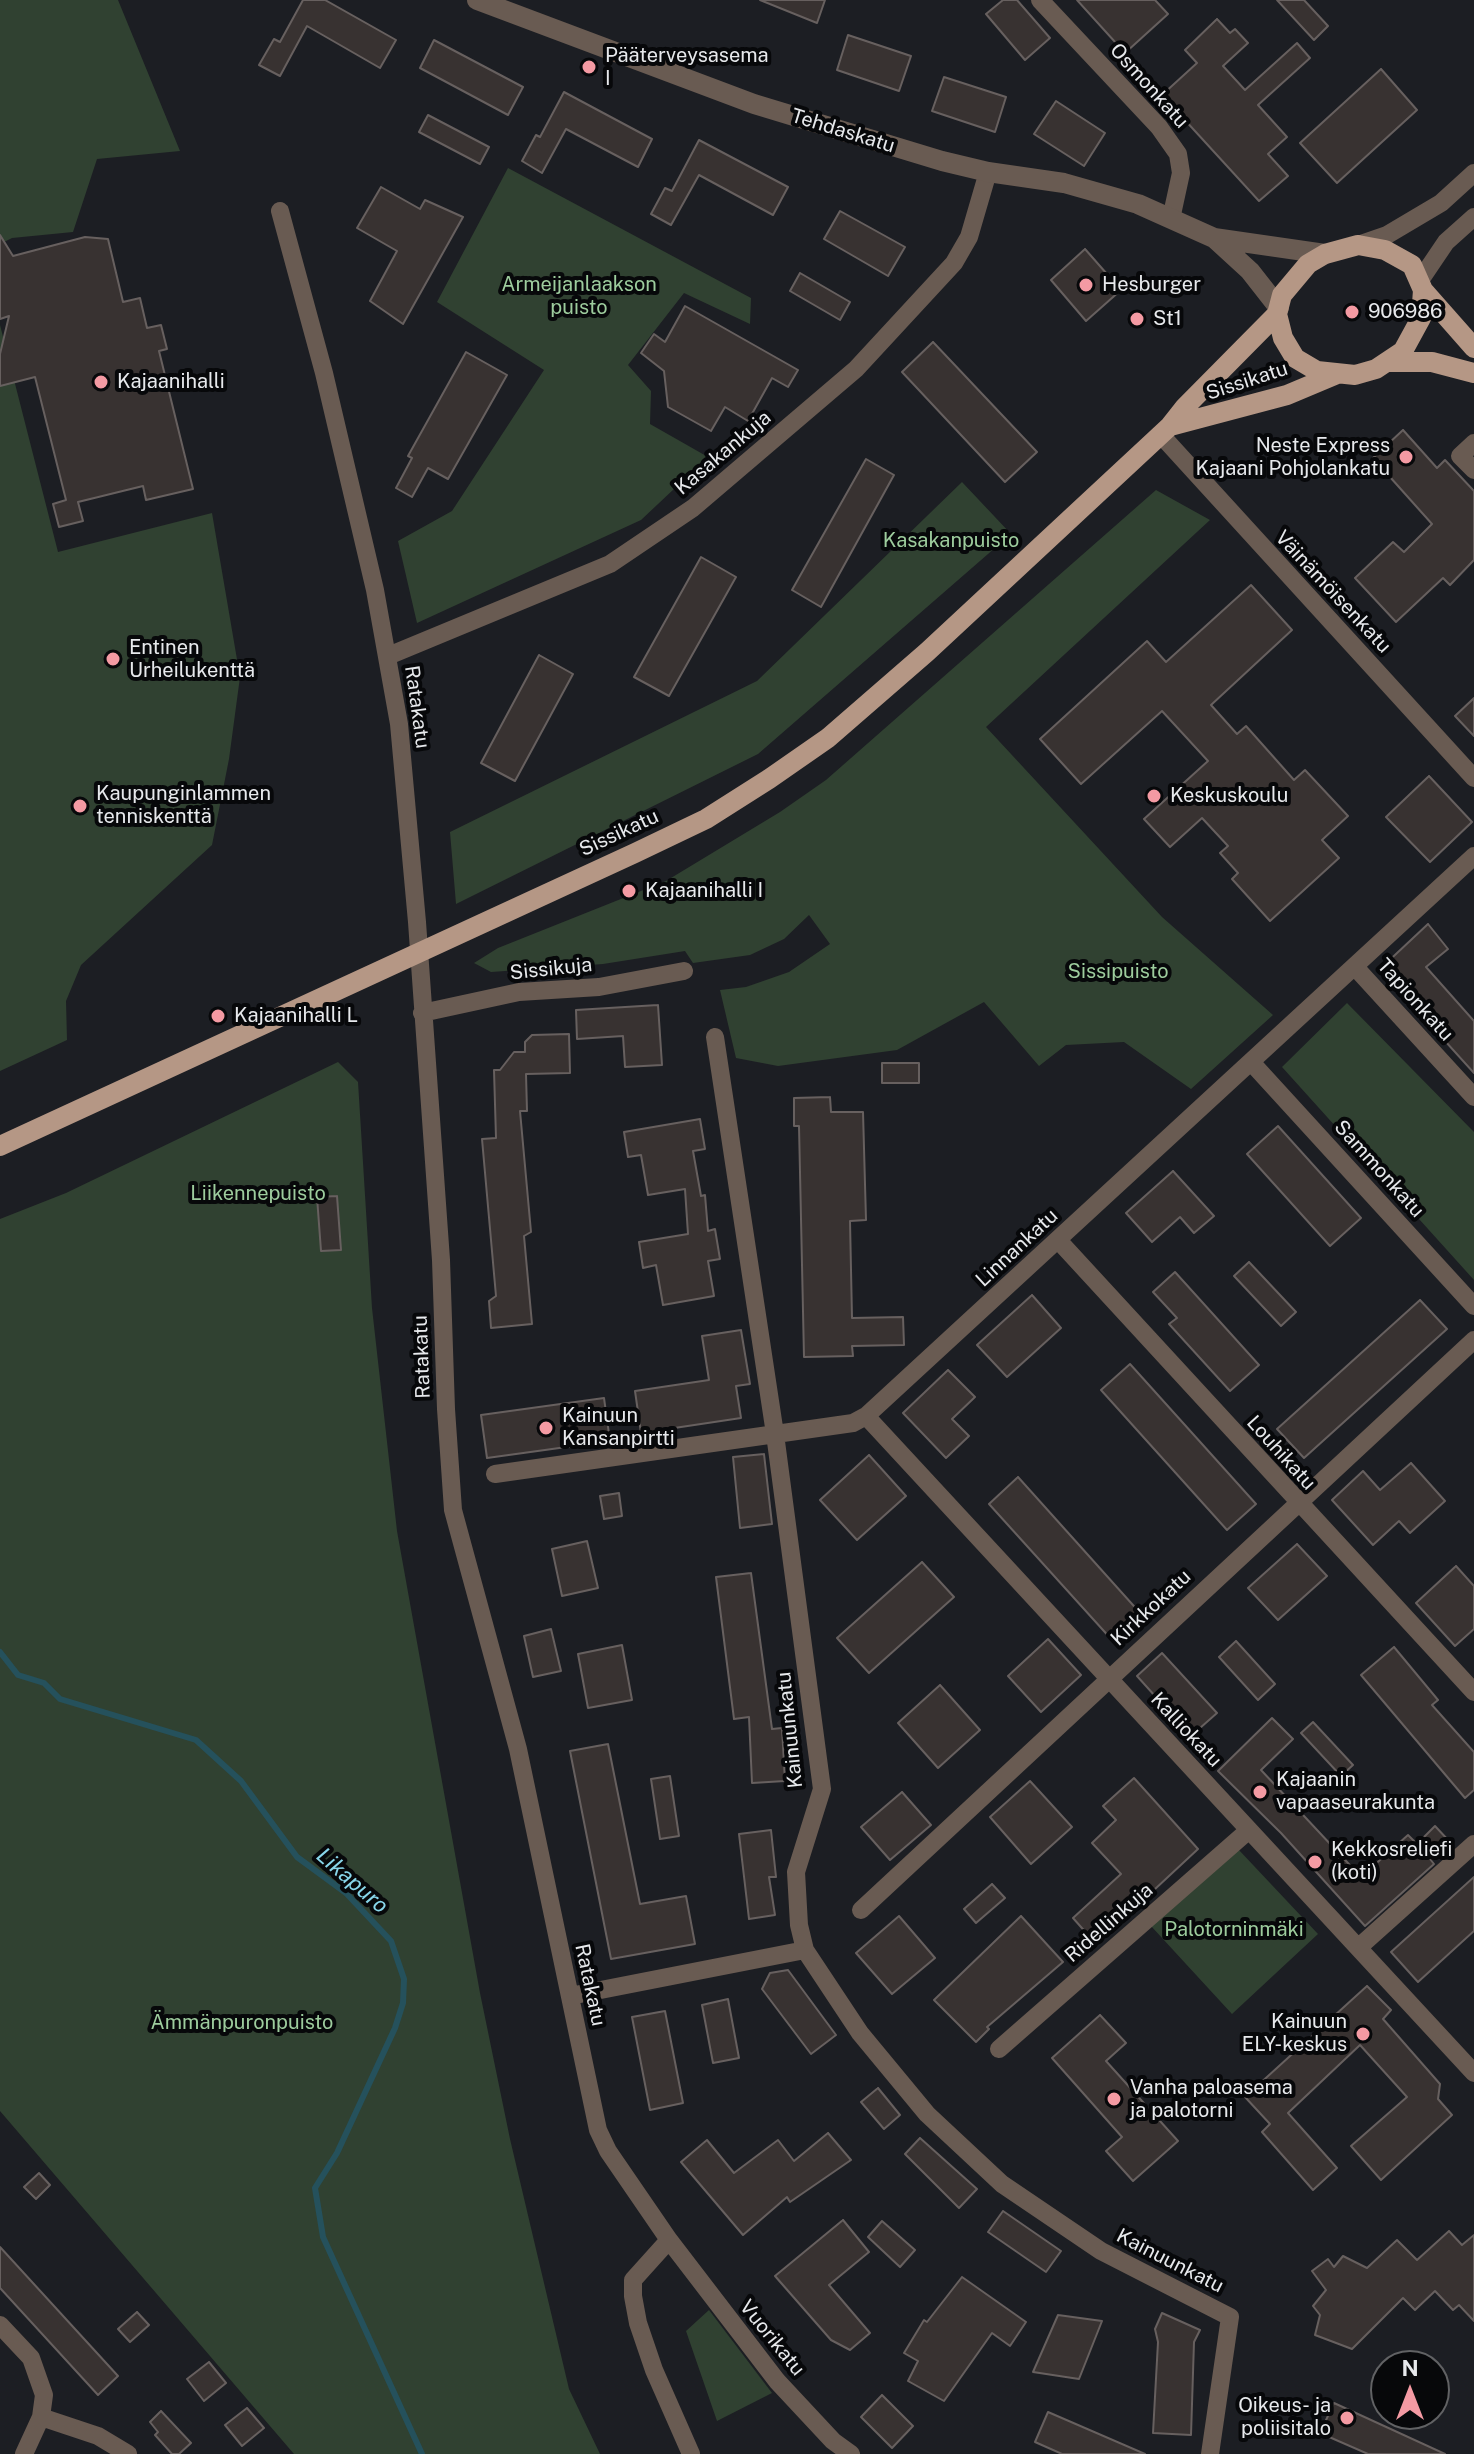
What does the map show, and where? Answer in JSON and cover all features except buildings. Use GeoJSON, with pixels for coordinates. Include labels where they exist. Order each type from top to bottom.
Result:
{"type":"FeatureCollection","features":[{"type":"Feature","properties":{"kind":"main road"},"geometry":{"type":"LineString","coordinates":[[1474,348],[1422,285],[1412,265],[1398,255],[1358,245],[1325,254],[1308,264],[1289,283],[1278,311],[1283,338],[1295,358],[1317,371],[1355,375],[1390,362],[1432,362],[1474,373]]}},
{"type":"Feature","properties":{"kind":"main road"},"geometry":{"type":"LineString","coordinates":[[1390,362],[1414,336],[1421,318],[1422,285]]}},
{"type":"Feature","properties":{"kind":"main road","name":"Sissikatu"},"geometry":{"type":"LineString","coordinates":[[0,1146],[706,819],[781,771],[828,738],[927,652],[1165,431],[1278,311]]}},
{"type":"Feature","properties":{"kind":"main road","name":"Sissikatu"},"geometry":{"type":"LineString","coordinates":[[1165,431],[1287,395],[1337,374]]}},
{"type":"Feature","properties":{"kind":"street","name":"Tehdaskatu"},"geometry":{"type":"LineString","coordinates":[[477,0],[521,7],[754,104],[988,172],[1064,183],[1138,204],[1214,238],[1325,254]]}},
{"type":"Feature","properties":{"kind":"street","name":"Osmonkatu"},"geometry":{"type":"LineString","coordinates":[[1040,0],[1159,127],[1178,154],[1181,173],[1171,219]]}},
{"type":"Feature","properties":{"kind":"street","name":"Kasakankuja"},"geometry":{"type":"LineString","coordinates":[[388,656],[610,564],[693,508],[856,369],[954,263],[969,237],[988,172]]}},
{"type":"Feature","properties":{"kind":"street"},"geometry":{"type":"LineString","coordinates":[[1358,245],[1387,235],[1441,203],[1474,173]]}},
{"type":"Feature","properties":{"kind":"street","name":"Ratakatu"},"geometry":{"type":"LineString","coordinates":[[280,211],[324,373],[388,656],[399,724],[441,1260],[450,1488],[518,1749],[598,2130],[608,2151],[669,2240]]}},
{"type":"Feature","properties":{"kind":"street"},"geometry":{"type":"LineString","coordinates":[[1422,285],[1446,242],[1474,217]]}},
{"type":"Feature","properties":{"kind":"street","name":"Tehdaskatu"},"geometry":{"type":"LineString","coordinates":[[1214,238],[1250,271],[1278,311]]}},
{"type":"Feature","properties":{"kind":"street","name":"Väinämöisenkatu"},"geometry":{"type":"LineString","coordinates":[[1165,431],[1237,521],[1474,778]]}},
{"type":"Feature","properties":{"kind":"street"},"geometry":{"type":"LineString","coordinates":[[1467,449],[1474,470]]}},
{"type":"Feature","properties":{"kind":"street","name":"Linnankatu"},"geometry":{"type":"LineString","coordinates":[[495,1474],[853,1423],[866,1416],[1474,856]]}},
{"type":"Feature","properties":{"kind":"street","name":"Tapionkatu"},"geometry":{"type":"LineString","coordinates":[[1355,967],[1474,1097]]}},
{"type":"Feature","properties":{"kind":"street","name":"Sissikuja"},"geometry":{"type":"LineString","coordinates":[[422,1013],[519,992],[599,987],[684,971]]}},
{"type":"Feature","properties":{"kind":"street","name":"Kainuunkatu"},"geometry":{"type":"LineString","coordinates":[[715,1037],[775,1434],[822,1789],[796,1872],[805,1950],[860,2033],[927,2114],[1002,2184],[1101,2251],[1230,2317],[1210,2454]]}},
{"type":"Feature","properties":{"kind":"street","name":"Sammonkatu"},"geometry":{"type":"LineString","coordinates":[[1251,1062],[1474,1306]]}},
{"type":"Feature","properties":{"kind":"street","name":"Louhikatu"},"geometry":{"type":"LineString","coordinates":[[1058,1240],[1296,1503],[1474,1692]]}},
{"type":"Feature","properties":{"kind":"street","name":"Kirkkokatu"},"geometry":{"type":"LineString","coordinates":[[861,1910],[1474,1340]]}},
{"type":"Feature","properties":{"kind":"street","name":"Kalliokatu"},"geometry":{"type":"LineString","coordinates":[[866,1416],[1474,2073]]}},
{"type":"Feature","properties":{"kind":"street","name":"Ridellinkuja"},"geometry":{"type":"LineString","coordinates":[[999,2049],[1249,1830]]}},
{"type":"Feature","properties":{"kind":"street"},"geometry":{"type":"LineString","coordinates":[[1359,1947],[1474,1844]]}},
{"type":"Feature","properties":{"kind":"street"},"geometry":{"type":"LineString","coordinates":[[570,1996],[805,1950]]}},
{"type":"Feature","properties":{"kind":"street"},"geometry":{"type":"LineString","coordinates":[[669,2240],[633,2280],[633,2296],[638,2323],[654,2370],[691,2454]]}},
{"type":"Feature","properties":{"kind":"street","name":"Vuorikatu"},"geometry":{"type":"LineString","coordinates":[[669,2240],[777,2381],[833,2441],[851,2454]]}},
{"type":"Feature","properties":{"kind":"street"},"geometry":{"type":"LineString","coordinates":[[0,2325],[31,2358],[44,2395],[41,2417],[24,2454]]}},
{"type":"Feature","properties":{"kind":"street"},"geometry":{"type":"LineString","coordinates":[[41,2417],[98,2436],[125,2453]]}},
{"type":"Feature","properties":{"kind":"green space"},"geometry":{"type":"Polygon","coordinates":[[[0,0],[118,0],[180,151],[97,159],[73,232],[12,238],[0,244],[0,0]]]}},
{"type":"Feature","properties":{"kind":"green space","name":"Armeijanlaakson puisto"},"geometry":{"type":"Polygon","coordinates":[[[508,168],[751,298],[750,324],[684,293],[628,365],[651,391],[650,424],[708,457],[641,520],[417,623],[398,541],[452,511],[544,370],[437,302],[508,168]]]}},
{"type":"Feature","properties":{"kind":"green space","name":"Entinen Urheilukenttä"},"geometry":{"type":"Polygon","coordinates":[[[0,325],[58,552],[212,513],[240,677],[229,759],[212,845],[81,965],[66,1001],[67,1040],[0,1071],[0,325]]]}},
{"type":"Feature","properties":{"kind":"green space","name":"Kasakanpuisto"},"geometry":{"type":"Polygon","coordinates":[[[962,482],[1011,534],[758,754],[456,904],[450,832],[757,681],[962,482]]]}},
{"type":"Feature","properties":{"kind":"green space","name":"Sissipuisto"},"geometry":{"type":"Polygon","coordinates":[[[1156,490],[1210,520],[986,727],[1162,917],[1273,1015],[1191,1089],[1124,1042],[1066,1045],[1039,1066],[984,1002],[897,1050],[778,1066],[736,1058],[720,990],[746,987],[789,972],[830,944],[809,915],[784,939],[750,955],[693,963],[685,951],[603,964],[491,972],[474,963],[498,948],[666,881],[780,812],[826,780],[1156,490]]]}},
{"type":"Feature","properties":{"kind":"green space"},"geometry":{"type":"Polygon","coordinates":[[[1347,1003],[1474,1132],[1474,1280],[1282,1067],[1347,1003]]]}},
{"type":"Feature","properties":{"kind":"green space","name":"Ämmänpuronpuisto"},"geometry":{"type":"Polygon","coordinates":[[[338,1062],[358,1082],[372,1308],[397,1531],[480,1993],[510,2139],[569,2389],[600,2454],[294,2454],[0,2111],[0,1219],[66,1193],[338,1062]]]}},
{"type":"Feature","properties":{"kind":"green space","name":"Palotorninmäki"},"geometry":{"type":"Polygon","coordinates":[[[1238,1849],[1318,1934],[1232,2014],[1151,1926],[1238,1849]]]}},
{"type":"Feature","properties":{"kind":"green space"},"geometry":{"type":"Polygon","coordinates":[[[709,2310],[772,2393],[717,2421],[686,2331],[709,2310]]]}},
{"type":"Feature","properties":{"kind":"waterway","name":"Likapuro"},"geometry":{"type":"LineString","coordinates":[[0,1652],[18,1675],[44,1683],[60,1699],[196,1740],[241,1781],[297,1857],[346,1893],[391,1941],[404,1979],[403,2003],[395,2028],[337,2153],[315,2188],[323,2237],[422,2454]]}},
{"type":"Feature","properties":{"kind":"place","name":"Pääterveysasema I"},"geometry":{"type":"Point","coordinates":[589,67]}},
{"type":"Feature","properties":{"kind":"place","name":"Hesburger"},"geometry":{"type":"Point","coordinates":[1086,285]}},
{"type":"Feature","properties":{"kind":"place","name":"906986"},"geometry":{"type":"Point","coordinates":[1352,312]}},
{"type":"Feature","properties":{"kind":"place","name":"St1"},"geometry":{"type":"Point","coordinates":[1137,319]}},
{"type":"Feature","properties":{"kind":"place","name":"Kajaanihalli"},"geometry":{"type":"Point","coordinates":[101,382]}},
{"type":"Feature","properties":{"kind":"place","name":"Neste Express Kajaani Pohjolankatu"},"geometry":{"type":"Point","coordinates":[1406,457]}},
{"type":"Feature","properties":{"kind":"place","name":"Entinen Urheilukenttä"},"geometry":{"type":"Point","coordinates":[113,659]}},
{"type":"Feature","properties":{"kind":"place","name":"Keskuskoulu"},"geometry":{"type":"Point","coordinates":[1154,796]}},
{"type":"Feature","properties":{"kind":"place","name":"Kaupunginlammen tenniskenttä"},"geometry":{"type":"Point","coordinates":[80,806]}},
{"type":"Feature","properties":{"kind":"place","name":"Kajaanihalli I"},"geometry":{"type":"Point","coordinates":[629,891]}},
{"type":"Feature","properties":{"kind":"place","name":"Kajaanihalli L"},"geometry":{"type":"Point","coordinates":[218,1016]}},
{"type":"Feature","properties":{"kind":"place","name":"Kainuun Kansanpirtti"},"geometry":{"type":"Point","coordinates":[546,1428]}},
{"type":"Feature","properties":{"kind":"place","name":"Kajaanin vapaaseurakunta"},"geometry":{"type":"Point","coordinates":[1260,1792]}},
{"type":"Feature","properties":{"kind":"place","name":"Kekkosreliefi (koti)"},"geometry":{"type":"Point","coordinates":[1315,1862]}},
{"type":"Feature","properties":{"kind":"place","name":"Kainuun ELY-keskus"},"geometry":{"type":"Point","coordinates":[1363,2034]}},
{"type":"Feature","properties":{"kind":"place","name":"Vanha paloasema ja palotorni"},"geometry":{"type":"Point","coordinates":[1114,2099]}},
{"type":"Feature","properties":{"kind":"place","name":"Oikeus- ja poliisitalo"},"geometry":{"type":"Point","coordinates":[1347,2418]}},
{"type":"Feature","properties":{"kind":"park label","name":"Liikennepuisto"},"geometry":{"type":"Point","coordinates":[258,1194]}}]}
